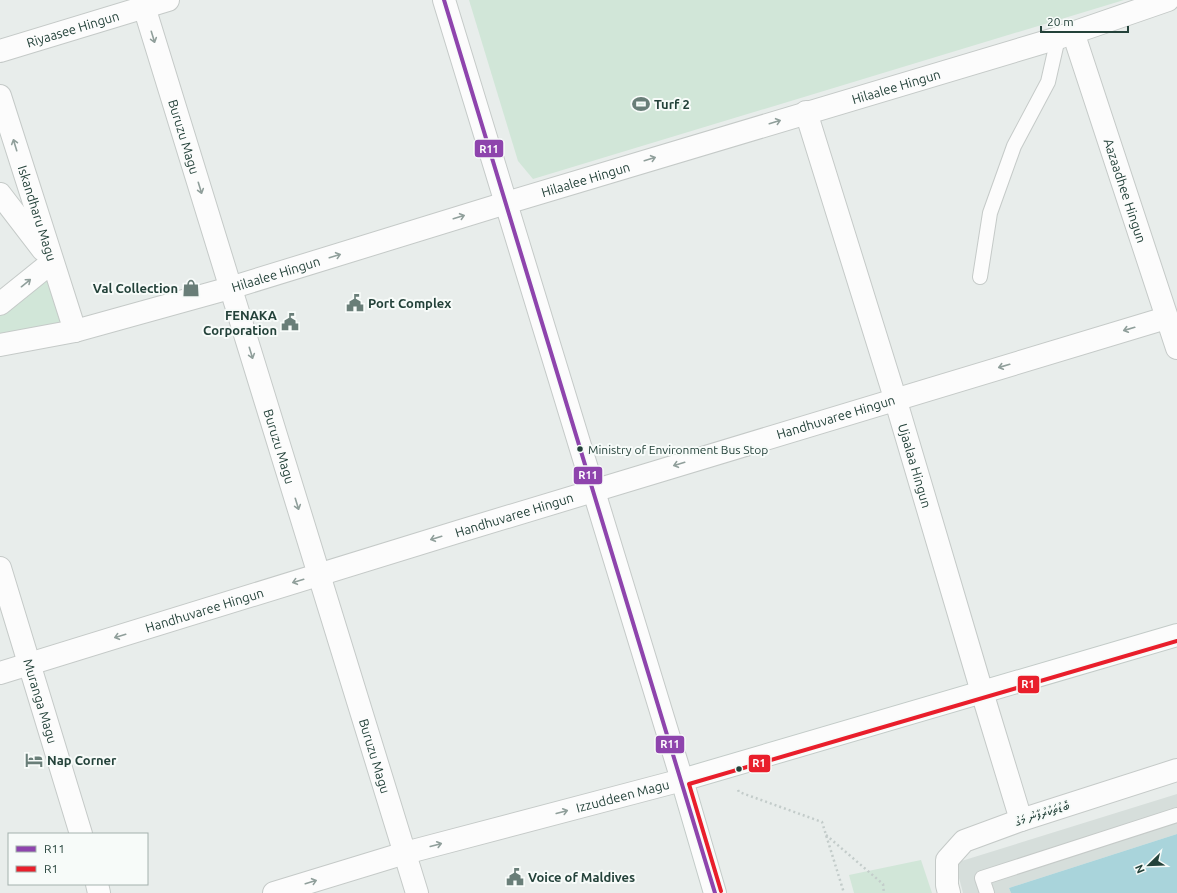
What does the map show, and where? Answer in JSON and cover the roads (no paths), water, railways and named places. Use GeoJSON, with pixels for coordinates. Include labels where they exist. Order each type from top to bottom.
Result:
{"type":"FeatureCollection","features":[{"type":"Feature","properties":{"kind":"street","name":"Riyaasee Hingun"},"geometry":{"type":"LineString","coordinates":[[0,51],[143,4],[168,0]]}},
{"type":"Feature","properties":{"kind":"street"},"geometry":{"type":"LineString","coordinates":[[444,0],[682,780],[715,893]]}},
{"type":"Feature","properties":{"kind":"street","name":"Hilaalee Hingun"},"geometry":{"type":"LineString","coordinates":[[0,345],[75,331],[230,288],[806,112],[1066,35],[1168,0]]}},
{"type":"Feature","properties":{"kind":"street","name":"Buruzu Magu"},"geometry":{"type":"LineString","coordinates":[[143,4],[417,893]]}},
{"type":"Feature","properties":{"kind":"street","name":"Aazaadhee Hingun"},"geometry":{"type":"LineString","coordinates":[[1066,35],[1177,348]]}},
{"type":"Feature","properties":{"kind":"street","name":"Iskandharu Magu"},"geometry":{"type":"LineString","coordinates":[[0,96],[75,331]]}},
{"type":"Feature","properties":{"kind":"street","name":"Ujaalaa Hingun"},"geometry":{"type":"LineString","coordinates":[[806,112],[895,398],[1021,820]]}},
{"type":"Feature","properties":{"kind":"street"},"geometry":{"type":"LineString","coordinates":[[0,194],[52,262],[0,304]]}},
{"type":"Feature","properties":{"kind":"street","name":"Handhuvaree Hingun"},"geometry":{"type":"LineString","coordinates":[[0,673],[895,398],[1166,318]]}},
{"type":"Feature","properties":{"kind":"street","name":"Muranga Magu"},"geometry":{"type":"LineString","coordinates":[[0,568],[81,833]]}},
{"type":"Feature","properties":{"kind":"street","name":"Izzuddeen Magu"},"geometry":{"type":"LineString","coordinates":[[274,893],[405,853],[682,780],[1177,635]]}},
{"type":"Feature","properties":{"kind":"street","name":"ބޮޑުތަކުރުފާނު މަގު"},"geometry":{"type":"LineString","coordinates":[[949,893],[947,885],[947,860],[964,841],[1021,820],[1177,770]]}},
{"type":"Feature","properties":{"kind":"lane"},"geometry":{"type":"LineString","coordinates":[[980,277],[990,213],[1014,146],[1048,82],[1066,35]]}},
{"type":"Feature","properties":{"kind":"lane"},"geometry":{"type":"LineString","coordinates":[[987,893],[982,878],[1177,815]]}},
{"type":"Feature","properties":{"kind":"water"},"geometry":{"type":"Polygon","coordinates":[[[1177,834],[1177,893],[1011,893],[1009,888],[1177,834]]]}},
{"type":"Feature","properties":{"kind":"place","name":"Turf 2"},"geometry":{"type":"Point","coordinates":[641,104]}},
{"type":"Feature","properties":{"kind":"place","name":"Val Collection"},"geometry":{"type":"Point","coordinates":[191,288]}},
{"type":"Feature","properties":{"kind":"place","name":"Port Complex"},"geometry":{"type":"Point","coordinates":[355,303]}},
{"type":"Feature","properties":{"kind":"place","name":"FENAKA Corporation"},"geometry":{"type":"Point","coordinates":[290,322]}},
{"type":"Feature","properties":{"kind":"place","name":"Ministry of Environment Bus Stop"},"geometry":{"type":"Point","coordinates":[580,449]}},
{"type":"Feature","properties":{"kind":"place","name":"Nap Corner"},"geometry":{"type":"Point","coordinates":[34,760]}},
{"type":"Feature","properties":{"kind":"place","name":"Voice of Maldives"},"geometry":{"type":"Point","coordinates":[515,877]}}]}
